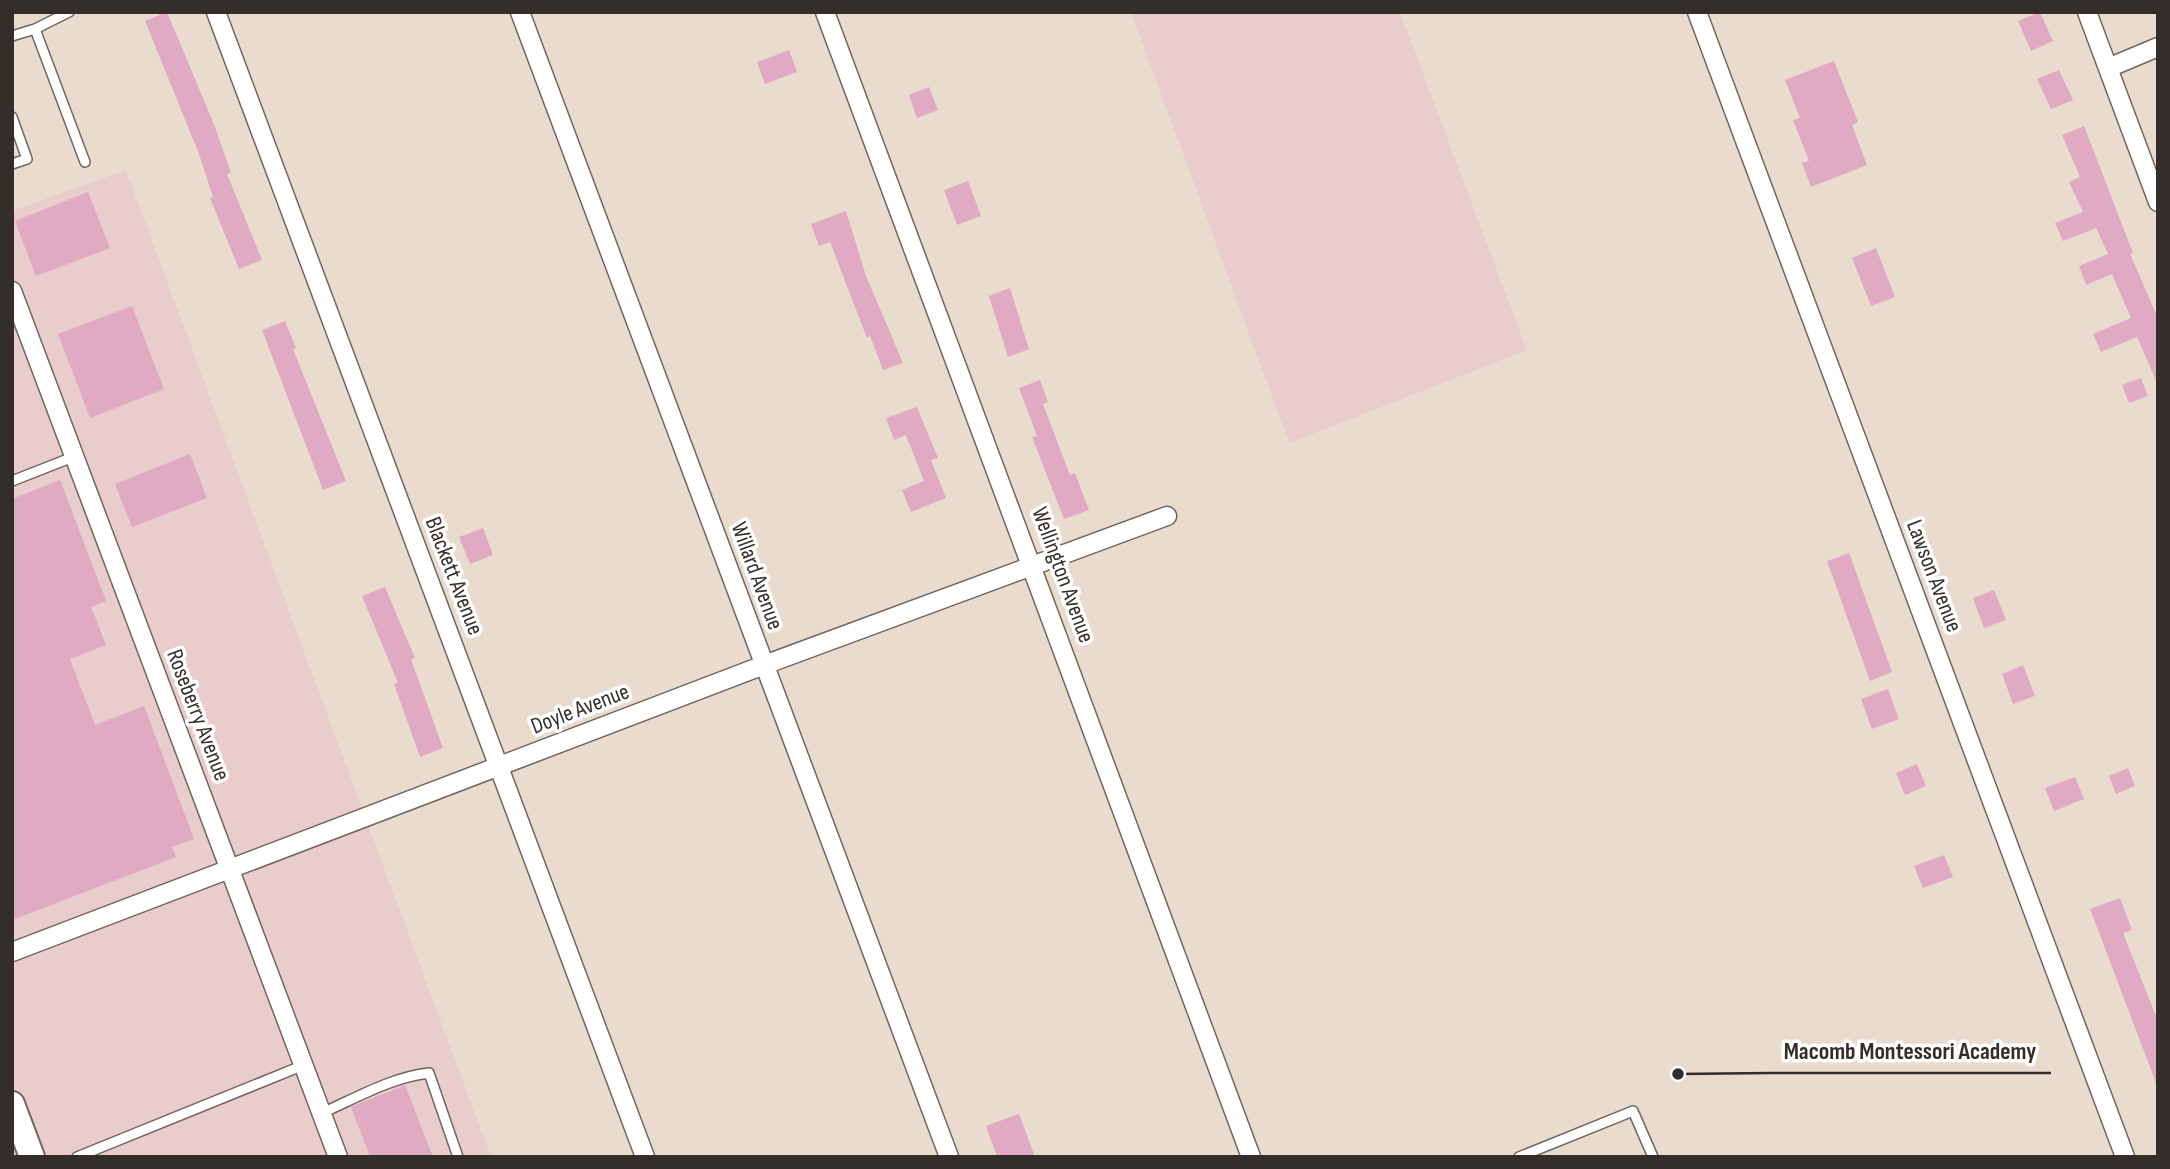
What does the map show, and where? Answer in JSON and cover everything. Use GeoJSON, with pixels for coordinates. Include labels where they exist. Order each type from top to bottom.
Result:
{"type":"FeatureCollection","features":[{"type":"Feature","properties":{"kind":"main road"},"geometry":{"type":"LineString","coordinates":[[12,1104],[32,1157]]}},
{"type":"Feature","properties":{"kind":"street","name":"Blackett Avenue"},"geometry":{"type":"LineString","coordinates":[[216,12],[645,1157]]}},
{"type":"Feature","properties":{"kind":"street","name":"Willard Avenue"},"geometry":{"type":"LineString","coordinates":[[520,12],[948,1157]]}},
{"type":"Feature","properties":{"kind":"street","name":"Wellington Avenue"},"geometry":{"type":"LineString","coordinates":[[825,12],[1034,566],[1251,1157]]}},
{"type":"Feature","properties":{"kind":"street","name":"Lawson Avenue"},"geometry":{"type":"LineString","coordinates":[[1697,12],[2126,1157]]}},
{"type":"Feature","properties":{"kind":"street"},"geometry":{"type":"LineString","coordinates":[[2087,12],[2158,202]]}},
{"type":"Feature","properties":{"kind":"street"},"geometry":{"type":"LineString","coordinates":[[2108,68],[2158,47]]}},
{"type":"Feature","properties":{"kind":"street","name":"Roseberry Avenue"},"geometry":{"type":"LineString","coordinates":[[12,291],[338,1157]]}},
{"type":"Feature","properties":{"kind":"street","name":"Doyle Avenue"},"geometry":{"type":"LineString","coordinates":[[12,952],[764,665],[1167,516]]}},
{"type":"Feature","properties":{"kind":"lane"},"geometry":{"type":"LineString","coordinates":[[12,36],[35,29],[69,12]]}},
{"type":"Feature","properties":{"kind":"lane"},"geometry":{"type":"LineString","coordinates":[[35,29],[85,162]]}},
{"type":"Feature","properties":{"kind":"lane"},"geometry":{"type":"LineString","coordinates":[[12,117],[27,159],[12,164]]}},
{"type":"Feature","properties":{"kind":"lane"},"geometry":{"type":"LineString","coordinates":[[12,481],[73,457]]}},
{"type":"Feature","properties":{"kind":"lane"},"geometry":{"type":"LineString","coordinates":[[78,1157],[304,1065]]}},
{"type":"Feature","properties":{"kind":"lane"},"geometry":{"type":"LineString","coordinates":[[322,1113],[415,1074],[429,1073],[458,1157]]}},
{"type":"Feature","properties":{"kind":"lane"},"geometry":{"type":"LineString","coordinates":[[1519,1157],[1633,1111],[1653,1157]]}},
{"type":"Feature","properties":{"kind":"shaded area"},"geometry":{"type":"Polygon","coordinates":[[[1131,12],[1400,12],[1527,350],[1289,443],[1131,12]]]}},
{"type":"Feature","properties":{"kind":"shaded area"},"geometry":{"type":"Polygon","coordinates":[[[126,170],[491,1157],[12,1157],[12,211],[126,170]]]}},
{"type":"Feature","properties":{"kind":"building"},"geometry":{"type":"Polygon","coordinates":[[[167,12],[215,127],[231,173],[227,174],[262,260],[239,269],[210,198],[213,197],[199,154],[145,21],[167,12]]]}},
{"type":"Feature","properties":{"kind":"building"},"geometry":{"type":"Polygon","coordinates":[[[2040,12],[2053,41],[2031,51],[2018,21],[2040,12]]]}},
{"type":"Feature","properties":{"kind":"building"},"geometry":{"type":"Polygon","coordinates":[[[789,50],[797,72],[765,84],[757,62],[789,50]]]}},
{"type":"Feature","properties":{"kind":"building"},"geometry":{"type":"Polygon","coordinates":[[[1834,61],[1858,122],[1852,125],[1867,165],[1811,187],[1802,163],[1809,161],[1793,120],[1800,118],[1785,80],[1834,61]]]}},
{"type":"Feature","properties":{"kind":"building"},"geometry":{"type":"Polygon","coordinates":[[[2059,70],[2073,100],[2051,109],[2037,79],[2059,70]]]}},
{"type":"Feature","properties":{"kind":"building"},"geometry":{"type":"Polygon","coordinates":[[[929,87],[938,110],[917,118],[909,95],[929,87]]]}},
{"type":"Feature","properties":{"kind":"building"},"geometry":{"type":"Polygon","coordinates":[[[2084,126],[2133,253],[2130,254],[2158,318],[2158,385],[2137,337],[2101,352],[2093,334],[2131,318],[2112,274],[2086,285],[2079,266],[2108,254],[2096,228],[2063,241],[2055,223],[2083,212],[2069,182],[2080,177],[2062,135],[2084,126]]]}},
{"type":"Feature","properties":{"kind":"building"},"geometry":{"type":"Polygon","coordinates":[[[968,181],[981,216],[957,225],[944,190],[968,181]]]}},
{"type":"Feature","properties":{"kind":"building"},"geometry":{"type":"Polygon","coordinates":[[[88,192],[110,248],[36,276],[15,221],[88,192]]]}},
{"type":"Feature","properties":{"kind":"building"},"geometry":{"type":"Polygon","coordinates":[[[846,211],[866,276],[903,363],[883,370],[870,336],[867,338],[830,242],[819,246],[811,224],[846,211]]]}},
{"type":"Feature","properties":{"kind":"building"},"geometry":{"type":"Polygon","coordinates":[[[1876,248],[1895,297],[1871,306],[1852,258],[1876,248]]]}},
{"type":"Feature","properties":{"kind":"building"},"geometry":{"type":"Polygon","coordinates":[[[1010,288],[1029,349],[1008,357],[989,296],[1010,288]]]}},
{"type":"Feature","properties":{"kind":"building"},"geometry":{"type":"Polygon","coordinates":[[[132,306],[164,389],[90,418],[58,334],[132,306]]]}},
{"type":"Feature","properties":{"kind":"building"},"geometry":{"type":"Polygon","coordinates":[[[285,321],[296,348],[293,349],[346,481],[323,490],[262,330],[285,321]]]}},
{"type":"Feature","properties":{"kind":"building"},"geometry":{"type":"Polygon","coordinates":[[[2141,378],[2148,396],[2129,403],[2122,385],[2141,378]]]}},
{"type":"Feature","properties":{"kind":"building"},"geometry":{"type":"Polygon","coordinates":[[[1040,380],[1048,402],[1043,404],[1070,475],[1075,473],[1089,510],[1064,519],[1032,437],[1037,436],[1019,388],[1040,380]]]}},
{"type":"Feature","properties":{"kind":"building"},"geometry":{"type":"Polygon","coordinates":[[[917,407],[938,458],[931,460],[946,498],[911,512],[902,490],[924,481],[906,435],[894,440],[886,418],[917,407]]]}},
{"type":"Feature","properties":{"kind":"building"},"geometry":{"type":"Polygon","coordinates":[[[190,454],[207,498],[132,527],[115,484],[190,454]]]}},
{"type":"Feature","properties":{"kind":"building"},"geometry":{"type":"Polygon","coordinates":[[[60,480],[106,601],[91,607],[106,645],[70,659],[95,725],[144,706],[194,839],[172,847],[176,857],[12,920],[12,499],[60,480]]]}},
{"type":"Feature","properties":{"kind":"building"},"geometry":{"type":"Polygon","coordinates":[[[483,528],[493,555],[470,564],[459,537],[483,528]]]}},
{"type":"Feature","properties":{"kind":"building"},"geometry":{"type":"Polygon","coordinates":[[[1849,553],[1892,672],[1870,681],[1827,561],[1849,553]]]}},
{"type":"Feature","properties":{"kind":"building"},"geometry":{"type":"Polygon","coordinates":[[[385,587],[415,658],[411,659],[443,748],[420,757],[394,684],[398,683],[362,596],[385,587]]]}},
{"type":"Feature","properties":{"kind":"building"},"geometry":{"type":"Polygon","coordinates":[[[1994,590],[2006,620],[1984,628],[1973,598],[1994,590]]]}},
{"type":"Feature","properties":{"kind":"building"},"geometry":{"type":"Polygon","coordinates":[[[2023,665],[2035,696],[2013,704],[2002,674],[2023,665]]]}},
{"type":"Feature","properties":{"kind":"building"},"geometry":{"type":"Polygon","coordinates":[[[1888,689],[1899,719],[1872,729],[1861,699],[1888,689]]]}},
{"type":"Feature","properties":{"kind":"building"},"geometry":{"type":"Polygon","coordinates":[[[1917,764],[1926,786],[1905,795],[1896,773],[1917,764]]]}},
{"type":"Feature","properties":{"kind":"building"},"geometry":{"type":"Polygon","coordinates":[[[2128,768],[2135,786],[2116,794],[2109,776],[2128,768]]]}},
{"type":"Feature","properties":{"kind":"building"},"geometry":{"type":"Polygon","coordinates":[[[2075,777],[2084,799],[2054,811],[2045,788],[2075,777]]]}},
{"type":"Feature","properties":{"kind":"building"},"geometry":{"type":"Polygon","coordinates":[[[1944,855],[1953,877],[1923,888],[1914,866],[1944,855]]]}},
{"type":"Feature","properties":{"kind":"building"},"geometry":{"type":"Polygon","coordinates":[[[2120,898],[2132,930],[2123,933],[2158,1021],[2158,1088],[2090,909],[2120,898]]]}},
{"type":"Feature","properties":{"kind":"building"},"geometry":{"type":"Polygon","coordinates":[[[405,1085],[433,1157],[370,1157],[351,1107],[405,1085]]]}},
{"type":"Feature","properties":{"kind":"building"},"geometry":{"type":"Polygon","coordinates":[[[1019,1114],[1035,1157],[997,1157],[986,1126],[1019,1114]]]}},
{"type":"Feature","properties":{"kind":"place","name":"Macomb Montessori Academy"},"geometry":{"type":"Point","coordinates":[1678,1074]}}]}
